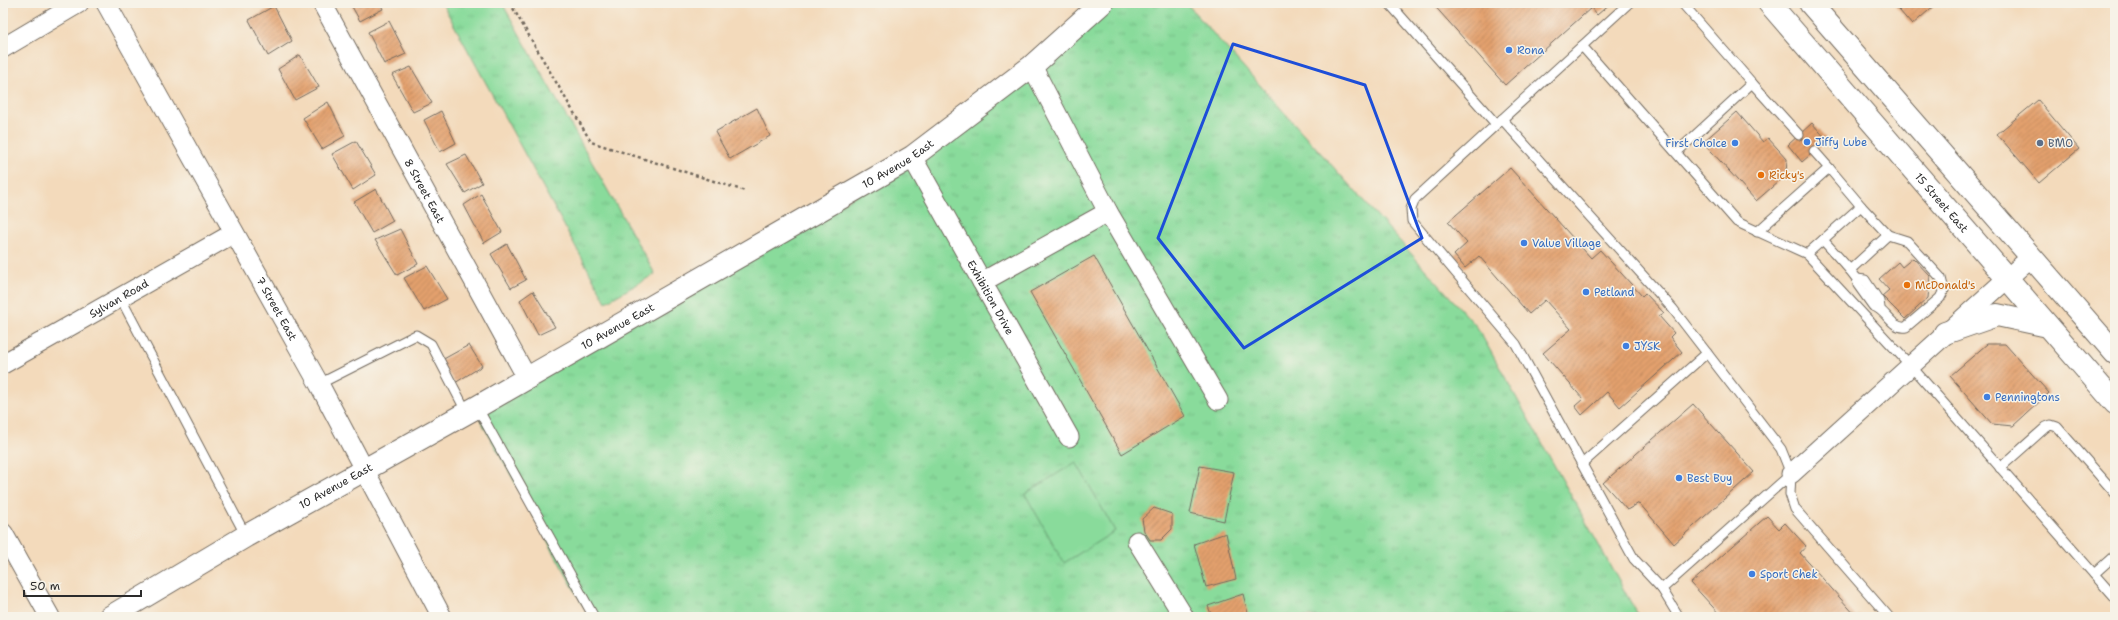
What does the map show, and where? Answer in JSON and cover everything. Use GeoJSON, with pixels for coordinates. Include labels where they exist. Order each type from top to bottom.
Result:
{"type":"FeatureCollection","features":[{"type":"Feature","properties":{"kind":"street"},"geometry":{"type":"LineString","coordinates":[[3,48],[79,3]]}},
{"type":"Feature","properties":{"kind":"street","name":"7 Street East"},"geometry":{"type":"LineString","coordinates":[[106,3],[319,384],[363,470],[442,617]]}},
{"type":"Feature","properties":{"kind":"street","name":"8 Street East"},"geometry":{"type":"LineString","coordinates":[[322,3],[527,378]]}},
{"type":"Feature","properties":{"kind":"street","name":"10 Avenue East"},"geometry":{"type":"LineString","coordinates":[[110,617],[246,536],[472,410],[912,157],[1032,66],[1102,3]]}},
{"type":"Feature","properties":{"kind":"street","name":"15 Street East"},"geometry":{"type":"LineString","coordinates":[[1769,3],[2006,279],[2115,403]]}},
{"type":"Feature","properties":{"kind":"street"},"geometry":{"type":"LineString","coordinates":[[1810,3],[2115,353]]}},
{"type":"Feature","properties":{"kind":"street"},"geometry":{"type":"LineString","coordinates":[[1032,66],[1108,212],[1218,400]]}},
{"type":"Feature","properties":{"kind":"street","name":"Exhibition Drive"},"geometry":{"type":"LineString","coordinates":[[912,157],[1070,438]]}},
{"type":"Feature","properties":{"kind":"street"},"geometry":{"type":"LineString","coordinates":[[982,282],[1108,212]]}},
{"type":"Feature","properties":{"kind":"street","name":"Sylvan Road"},"geometry":{"type":"LineString","coordinates":[[3,364],[121,299],[234,233]]}},
{"type":"Feature","properties":{"kind":"street"},"geometry":{"type":"LineString","coordinates":[[1790,474],[2031,257]]}},
{"type":"Feature","properties":{"kind":"street"},"geometry":{"type":"LineString","coordinates":[[1945,333],[1997,315],[2048,326]]}},
{"type":"Feature","properties":{"kind":"street"},"geometry":{"type":"LineString","coordinates":[[3,533],[50,617]]}},
{"type":"Feature","properties":{"kind":"street"},"geometry":{"type":"LineString","coordinates":[[1137,541],[1184,617]]}},
{"type":"Feature","properties":{"kind":"lane"},"geometry":{"type":"LineString","coordinates":[[1389,3],[1673,309],[1781,449],[1790,474],[1790,494],[1795,509],[1890,617]]}},
{"type":"Feature","properties":{"kind":"lane"},"geometry":{"type":"LineString","coordinates":[[1629,3],[1415,199],[1411,209],[1412,220],[1516,344],[1634,559],[1662,589],[1679,617]]}},
{"type":"Feature","properties":{"kind":"lane"},"geometry":{"type":"LineString","coordinates":[[1682,3],[1799,135]]}},
{"type":"Feature","properties":{"kind":"lane"},"geometry":{"type":"LineString","coordinates":[[1582,46],[1677,152],[1737,222],[1807,254],[1910,365],[2115,598]]}},
{"type":"Feature","properties":{"kind":"lane"},"geometry":{"type":"LineString","coordinates":[[1677,152],[1752,83]]}},
{"type":"Feature","properties":{"kind":"lane"},"geometry":{"type":"LineString","coordinates":[[1814,152],[1888,235],[1907,241],[1941,278],[1944,290],[1940,298],[1906,327],[1898,327],[1880,308],[1873,306],[1858,285],[1857,279],[1823,240]]}},
{"type":"Feature","properties":{"kind":"lane"},"geometry":{"type":"LineString","coordinates":[[1757,232],[1828,168]]}},
{"type":"Feature","properties":{"kind":"lane"},"geometry":{"type":"LineString","coordinates":[[1807,254],[1861,206]]}},
{"type":"Feature","properties":{"kind":"lane"},"geometry":{"type":"LineString","coordinates":[[1850,270],[1888,235]]}},
{"type":"Feature","properties":{"kind":"lane"},"geometry":{"type":"LineString","coordinates":[[121,299],[246,536]]}},
{"type":"Feature","properties":{"kind":"lane"},"geometry":{"type":"LineString","coordinates":[[319,384],[416,335],[431,344],[472,410],[594,617]]}},
{"type":"Feature","properties":{"kind":"lane"},"geometry":{"type":"LineString","coordinates":[[1582,464],[1707,353]]}},
{"type":"Feature","properties":{"kind":"lane"},"geometry":{"type":"LineString","coordinates":[[2000,468],[2046,426],[2051,425],[2057,427],[2115,493]]}},
{"type":"Feature","properties":{"kind":"lane"},"geometry":{"type":"LineString","coordinates":[[1662,589],[1790,474]]}},
{"type":"Feature","properties":{"kind":"lane"},"geometry":{"type":"LineString","coordinates":[[2094,574],[2115,555]]}},
{"type":"Feature","properties":{"kind":"path"},"geometry":{"type":"LineString","coordinates":[[510,3],[591,142],[745,191]]}},
{"type":"Feature","properties":{"kind":"highlighted area"},"geometry":{"type":"Polygon","coordinates":[[[1233,44],[1365,85],[1422,238],[1244,348],[1158,238],[1233,44]]]}},
{"type":"Feature","properties":{"kind":"green space"},"geometry":{"type":"Polygon","coordinates":[[[442,3],[502,3],[655,274],[606,302],[442,3]]]}},
{"type":"Feature","properties":{"kind":"green space"},"geometry":{"type":"Polygon","coordinates":[[[1101,3],[1186,3],[1477,327],[1639,617],[583,617],[588,614],[476,412],[911,164],[1101,3]]]}},
{"type":"Feature","properties":{"kind":"green space"},"geometry":{"type":"Polygon","coordinates":[[[1076,462],[1115,531],[1064,563],[1025,494],[1076,462]]]}},
{"type":"Feature","properties":{"kind":"building"},"geometry":{"type":"Polygon","coordinates":[[[350,3],[380,3],[383,9],[360,21],[350,3]]]}},
{"type":"Feature","properties":{"kind":"building","name":"Rona"},"geometry":{"type":"Polygon","coordinates":[[[1432,3],[1611,3],[1597,15],[1591,8],[1505,85],[1432,3]]]}},
{"type":"Feature","properties":{"kind":"building"},"geometry":{"type":"Polygon","coordinates":[[[1893,3],[1937,3],[1912,25],[1893,3]]]}},
{"type":"Feature","properties":{"kind":"building"},"geometry":{"type":"Polygon","coordinates":[[[274,6],[292,41],[268,56],[249,20],[274,6]]]}},
{"type":"Feature","properties":{"kind":"building"},"geometry":{"type":"Polygon","coordinates":[[[389,21],[406,54],[384,64],[368,32],[389,21]]]}},
{"type":"Feature","properties":{"kind":"building"},"geometry":{"type":"Polygon","coordinates":[[[300,55],[319,87],[295,100],[278,69],[300,55]]]}},
{"type":"Feature","properties":{"kind":"building"},"geometry":{"type":"Polygon","coordinates":[[[411,67],[432,103],[413,112],[392,75],[411,67]]]}},
{"type":"Feature","properties":{"kind":"building"},"geometry":{"type":"Polygon","coordinates":[[[2038,100],[2079,149],[2039,183],[1997,134],[2038,100]]]}},
{"type":"Feature","properties":{"kind":"building"},"geometry":{"type":"Polygon","coordinates":[[[328,102],[345,136],[322,149],[303,118],[328,102]]]}},
{"type":"Feature","properties":{"kind":"building"},"geometry":{"type":"Polygon","coordinates":[[[757,108],[770,136],[730,159],[715,132],[757,108]]]}},
{"type":"Feature","properties":{"kind":"building"},"geometry":{"type":"Polygon","coordinates":[[[441,111],[456,143],[440,152],[424,120],[441,111]]]}},
{"type":"Feature","properties":{"kind":"building"},"geometry":{"type":"Polygon","coordinates":[[[1737,112],[1763,142],[1768,138],[1787,159],[1786,175],[1756,201],[1703,142],[1737,112]]]}},
{"type":"Feature","properties":{"kind":"building","name":"Jiffy Lube"},"geometry":{"type":"Polygon","coordinates":[[[1812,123],[1827,140],[1802,162],[1788,145],[1812,123]]]}},
{"type":"Feature","properties":{"kind":"building"},"geometry":{"type":"Polygon","coordinates":[[[356,141],[376,175],[353,190],[332,154],[356,141]]]}},
{"type":"Feature","properties":{"kind":"building"},"geometry":{"type":"Polygon","coordinates":[[[466,155],[482,183],[465,193],[447,164],[466,155]]]}},
{"type":"Feature","properties":{"kind":"building"},"geometry":{"type":"Polygon","coordinates":[[[1510,168],[1591,258],[1600,250],[1642,296],[1645,293],[1664,313],[1659,316],[1674,333],[1670,337],[1682,352],[1620,407],[1607,392],[1582,415],[1575,406],[1583,399],[1543,353],[1571,329],[1545,300],[1529,314],[1479,256],[1465,268],[1454,255],[1467,243],[1448,222],[1510,168]]]}},
{"type":"Feature","properties":{"kind":"building"},"geometry":{"type":"Polygon","coordinates":[[[376,189],[393,221],[372,233],[354,202],[376,189]]]}},
{"type":"Feature","properties":{"kind":"building"},"geometry":{"type":"Polygon","coordinates":[[[481,194],[502,232],[484,243],[464,205],[481,194]]]}},
{"type":"Feature","properties":{"kind":"building"},"geometry":{"type":"Polygon","coordinates":[[[400,229],[418,264],[397,275],[375,240],[400,229]]]}},
{"type":"Feature","properties":{"kind":"building"},"geometry":{"type":"Polygon","coordinates":[[[507,244],[526,280],[511,288],[491,254],[507,244]]]}},
{"type":"Feature","properties":{"kind":"building"},"geometry":{"type":"Polygon","coordinates":[[[1094,256],[1185,416],[1122,454],[1030,292],[1094,256]]]}},
{"type":"Feature","properties":{"kind":"building","name":"McDonald's"},"geometry":{"type":"Polygon","coordinates":[[[1913,258],[1930,276],[1928,298],[1905,319],[1882,296],[1889,290],[1879,279],[1898,262],[1902,267],[1913,258]]]}},
{"type":"Feature","properties":{"kind":"building"},"geometry":{"type":"Polygon","coordinates":[[[427,266],[447,299],[424,311],[404,278],[427,266]]]}},
{"type":"Feature","properties":{"kind":"building"},"geometry":{"type":"Polygon","coordinates":[[[533,291],[555,327],[538,335],[520,300],[533,291]]]}},
{"type":"Feature","properties":{"kind":"building"},"geometry":{"type":"Polygon","coordinates":[[[1987,344],[2005,344],[2049,393],[2013,426],[1992,424],[1950,376],[1987,344]]]}},
{"type":"Feature","properties":{"kind":"building"},"geometry":{"type":"Polygon","coordinates":[[[469,345],[482,366],[455,383],[440,361],[469,345]]]}},
{"type":"Feature","properties":{"kind":"building","name":"Best Buy"},"geometry":{"type":"Polygon","coordinates":[[[1693,404],[1754,472],[1674,544],[1639,503],[1627,510],[1603,483],[1693,404]]]}},
{"type":"Feature","properties":{"kind":"building"},"geometry":{"type":"Polygon","coordinates":[[[1200,466],[1234,472],[1224,521],[1190,513],[1200,466]]]}},
{"type":"Feature","properties":{"kind":"building"},"geometry":{"type":"Polygon","coordinates":[[[1154,508],[1172,514],[1172,529],[1161,540],[1150,540],[1144,531],[1142,519],[1154,508]]]}},
{"type":"Feature","properties":{"kind":"building"},"geometry":{"type":"Polygon","coordinates":[[[1767,516],[1779,529],[1785,523],[1806,546],[1800,553],[1856,616],[1859,614],[1862,617],[1722,617],[1691,583],[1767,516]]]}},
{"type":"Feature","properties":{"kind":"building"},"geometry":{"type":"Polygon","coordinates":[[[1226,533],[1236,579],[1206,587],[1194,544],[1226,533]]]}},
{"type":"Feature","properties":{"kind":"building"},"geometry":{"type":"Polygon","coordinates":[[[1243,594],[1249,617],[1212,617],[1208,606],[1243,594]]]}},
{"type":"Feature","properties":{"kind":"place","name":"Rona"},"geometry":{"type":"Point","coordinates":[1509,50]}},
{"type":"Feature","properties":{"kind":"place","name":"Jiffy Lube"},"geometry":{"type":"Point","coordinates":[1807,142]}},
{"type":"Feature","properties":{"kind":"place","name":"First Choice"},"geometry":{"type":"Point","coordinates":[1735,143]}},
{"type":"Feature","properties":{"kind":"place","name":"BMO"},"geometry":{"type":"Point","coordinates":[2040,143]}},
{"type":"Feature","properties":{"kind":"place","name":"Ricky's"},"geometry":{"type":"Point","coordinates":[1761,175]}},
{"type":"Feature","properties":{"kind":"place","name":"Value Village"},"geometry":{"type":"Point","coordinates":[1524,243]}},
{"type":"Feature","properties":{"kind":"place","name":"McDonald's"},"geometry":{"type":"Point","coordinates":[1907,285]}},
{"type":"Feature","properties":{"kind":"place","name":"Petland"},"geometry":{"type":"Point","coordinates":[1586,292]}},
{"type":"Feature","properties":{"kind":"place","name":"JYSK"},"geometry":{"type":"Point","coordinates":[1626,346]}},
{"type":"Feature","properties":{"kind":"place","name":"Penningtons"},"geometry":{"type":"Point","coordinates":[1987,397]}},
{"type":"Feature","properties":{"kind":"place","name":"Best Buy"},"geometry":{"type":"Point","coordinates":[1679,478]}},
{"type":"Feature","properties":{"kind":"place","name":"Sport Chek"},"geometry":{"type":"Point","coordinates":[1752,574]}}]}
